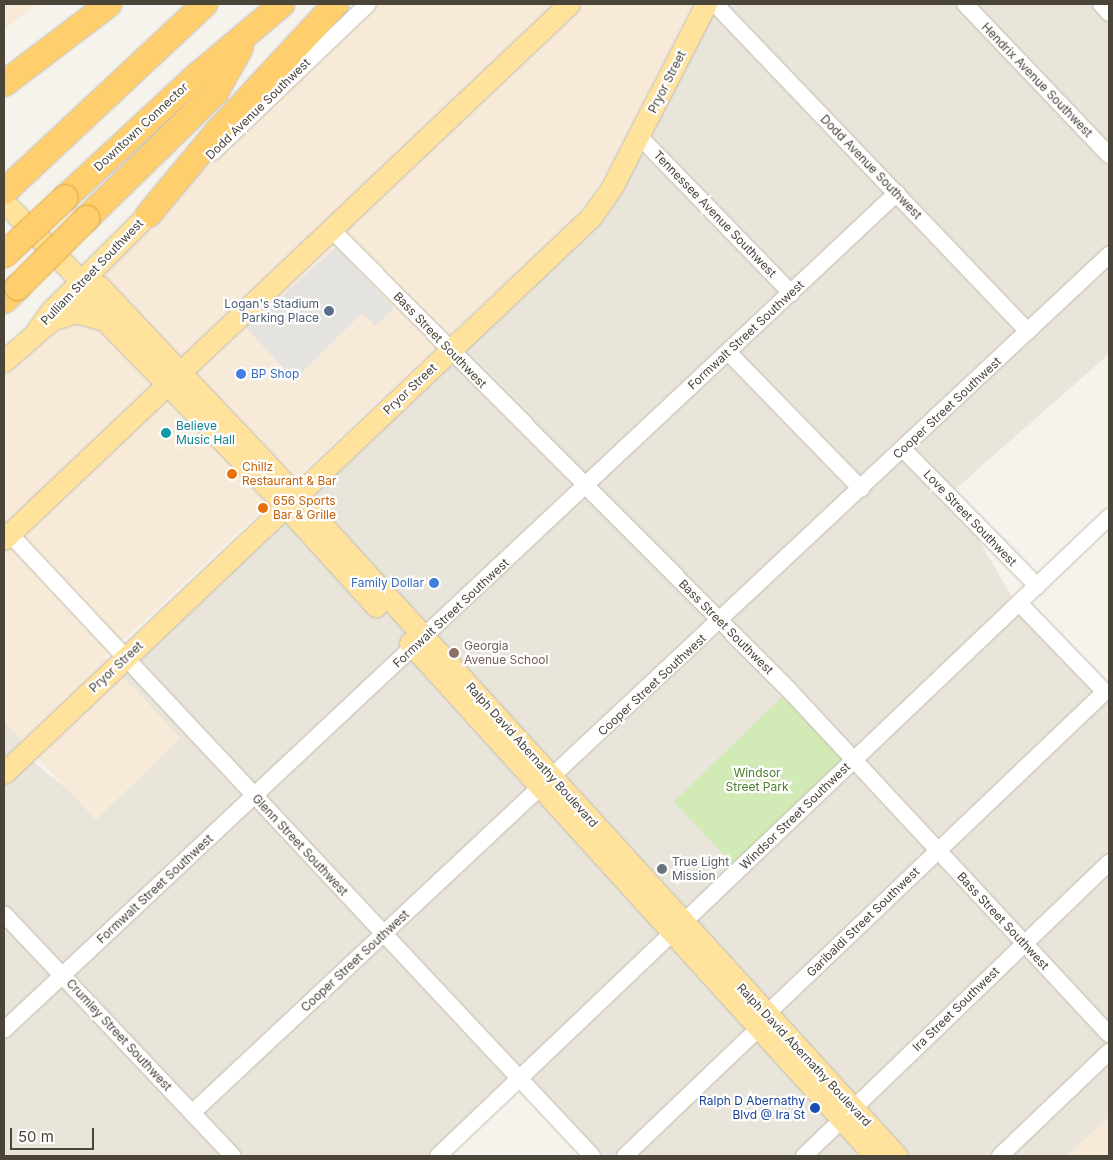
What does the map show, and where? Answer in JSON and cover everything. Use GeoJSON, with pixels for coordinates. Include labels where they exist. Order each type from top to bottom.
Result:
{"type":"FeatureCollection","features":[{"type":"Feature","properties":{"kind":"highway"},"geometry":{"type":"LineString","coordinates":[[4,190],[204,4]]}},
{"type":"Feature","properties":{"kind":"highway","name":"Downtown Connector"},"geometry":{"type":"LineString","coordinates":[[4,254],[281,4]]}},
{"type":"Feature","properties":{"kind":"highway"},"geometry":{"type":"LineString","coordinates":[[148,214],[216,132],[335,4]]}},
{"type":"Feature","properties":{"kind":"highway"},"geometry":{"type":"LineString","coordinates":[[4,62],[105,6]]}},
{"type":"Feature","properties":{"kind":"highway"},"geometry":{"type":"LineString","coordinates":[[4,83],[105,6]]}},
{"type":"Feature","properties":{"kind":"highway"},"geometry":{"type":"LineString","coordinates":[[11,293],[214,92],[249,32]]}},
{"type":"Feature","properties":{"kind":"main road"},"geometry":{"type":"LineString","coordinates":[[6,536],[172,377],[569,4]]}},
{"type":"Feature","properties":{"kind":"main road","name":"Pryor Street"},"geometry":{"type":"LineString","coordinates":[[4,773],[591,217],[613,185],[706,4]]}},
{"type":"Feature","properties":{"kind":"main road","name":"Ralph David Abernathy Boulevard"},"geometry":{"type":"LineString","coordinates":[[4,202],[82,281],[84,300],[113,319],[172,377],[291,502],[848,1114],[897,1156]]}},
{"type":"Feature","properties":{"kind":"main road","name":"Pulliam Street Southwest"},"geometry":{"type":"LineString","coordinates":[[4,361],[37,330],[148,214]]}},
{"type":"Feature","properties":{"kind":"main road","name":"Pulliam Street Southwest"},"geometry":{"type":"LineString","coordinates":[[37,330],[51,320],[75,312],[113,319]]}},
{"type":"Feature","properties":{"kind":"main road","name":"Ralph David Abernathy Boulevard"},"geometry":{"type":"LineString","coordinates":[[848,1114],[875,1156]]}},
{"type":"Feature","properties":{"kind":"street","name":"Dodd Avenue Southwest"},"geometry":{"type":"LineString","coordinates":[[148,214],[368,4]]}},
{"type":"Feature","properties":{"kind":"street","name":"Dodd Avenue Southwest"},"geometry":{"type":"LineString","coordinates":[[715,4],[1028,330]]}},
{"type":"Feature","properties":{"kind":"street","name":"Hendrix Avenue Southwest"},"geometry":{"type":"LineString","coordinates":[[965,4],[1109,155]]}},
{"type":"Feature","properties":{"kind":"street"},"geometry":{"type":"LineString","coordinates":[[1101,4],[1109,12]]}},
{"type":"Feature","properties":{"kind":"street","name":"Tennessee Avenue Southwest"},"geometry":{"type":"LineString","coordinates":[[639,136],[791,293]]}},
{"type":"Feature","properties":{"kind":"street","name":"Formwalt Street Southwest"},"geometry":{"type":"LineString","coordinates":[[4,1030],[897,194]]}},
{"type":"Feature","properties":{"kind":"street","name":"Bass Street Southwest"},"geometry":{"type":"LineString","coordinates":[[331,229],[584,487],[722,621],[1109,1034]]}},
{"type":"Feature","properties":{"kind":"street","name":"Cooper Street Southwest"},"geometry":{"type":"LineString","coordinates":[[192,1113],[722,621],[1109,255]]}},
{"type":"Feature","properties":{"kind":"street"},"geometry":{"type":"LineString","coordinates":[[728,352],[861,489]]}},
{"type":"Feature","properties":{"kind":"street","name":"Love Street Southwest"},"geometry":{"type":"LineString","coordinates":[[903,449],[1037,586]]}},
{"type":"Feature","properties":{"kind":"street","name":"Windsor Street Southwest"},"geometry":{"type":"LineString","coordinates":[[438,1156],[1109,517]]}},
{"type":"Feature","properties":{"kind":"street","name":"Glenn Street Southwest"},"geometry":{"type":"LineString","coordinates":[[6,536],[125,658],[592,1156]]}},
{"type":"Feature","properties":{"kind":"street","name":"Garibaldi Street Southwest"},"geometry":{"type":"LineString","coordinates":[[626,1156],[937,850],[1105,692],[1019,602]]}},
{"type":"Feature","properties":{"kind":"street","name":"Ira Street Southwest"},"geometry":{"type":"LineString","coordinates":[[804,1156],[1109,863]]}},
{"type":"Feature","properties":{"kind":"street","name":"Crumley Street Southwest"},"geometry":{"type":"LineString","coordinates":[[4,914],[233,1156]]}},
{"type":"Feature","properties":{"kind":"street"},"geometry":{"type":"LineString","coordinates":[[1000,1156],[1109,1052]]}},
{"type":"Feature","properties":{"kind":"shaded area"},"geometry":{"type":"Polygon","coordinates":[[[4,4],[37,4],[4,30],[4,4]]]}},
{"type":"Feature","properties":{"kind":"shaded area"},"geometry":{"type":"Polygon","coordinates":[[[360,4],[694,4],[609,168],[578,215],[105,657],[180,738],[96,820],[4,722],[4,355],[256,116],[360,4]]]}},
{"type":"Feature","properties":{"kind":"shaded area"},"geometry":{"type":"Polygon","coordinates":[[[707,4],[1109,4],[1109,354],[951,493],[1011,595],[1109,700],[1109,1117],[1067,1156],[591,1156],[520,1082],[448,1156],[4,1156],[4,701],[41,740],[23,754],[80,799],[113,667],[577,231],[612,205],[707,4]]]}},
{"type":"Feature","properties":{"kind":"shaded area","name":"Logan's Stadium Parking Place"},"geometry":{"type":"Polygon","coordinates":[[[336,247],[394,308],[375,326],[362,313],[294,380],[245,326],[253,319],[256,320],[336,247]]]}},
{"type":"Feature","properties":{"kind":"shaded area"},"geometry":{"type":"Polygon","coordinates":[[[1109,1117],[1109,1156],[1067,1156],[1109,1117]]]}},
{"type":"Feature","properties":{"kind":"green space","name":"Windsor Street Park"},"geometry":{"type":"Polygon","coordinates":[[[782,697],[842,759],[733,864],[673,802],[782,697]]]}},
{"type":"Feature","properties":{"kind":"place","name":"Logan's Stadium Parking Place"},"geometry":{"type":"Point","coordinates":[329,311]}},
{"type":"Feature","properties":{"kind":"place","name":"BP Shop"},"geometry":{"type":"Point","coordinates":[241,374]}},
{"type":"Feature","properties":{"kind":"place","name":"Believe Music Hall"},"geometry":{"type":"Point","coordinates":[166,433]}},
{"type":"Feature","properties":{"kind":"place","name":"Chillz Restaurant & Bar"},"geometry":{"type":"Point","coordinates":[232,474]}},
{"type":"Feature","properties":{"kind":"place","name":"656 Sports Bar & Grille"},"geometry":{"type":"Point","coordinates":[263,508]}},
{"type":"Feature","properties":{"kind":"place","name":"Family Dollar"},"geometry":{"type":"Point","coordinates":[434,583]}},
{"type":"Feature","properties":{"kind":"place","name":"Georgia Avenue School"},"geometry":{"type":"Point","coordinates":[454,653]}},
{"type":"Feature","properties":{"kind":"place","name":"True Light Mission"},"geometry":{"type":"Point","coordinates":[662,869]}},
{"type":"Feature","properties":{"kind":"place","name":"Ralph D Abernathy Blvd @ Ira St"},"geometry":{"type":"Point","coordinates":[815,1108]}}]}
